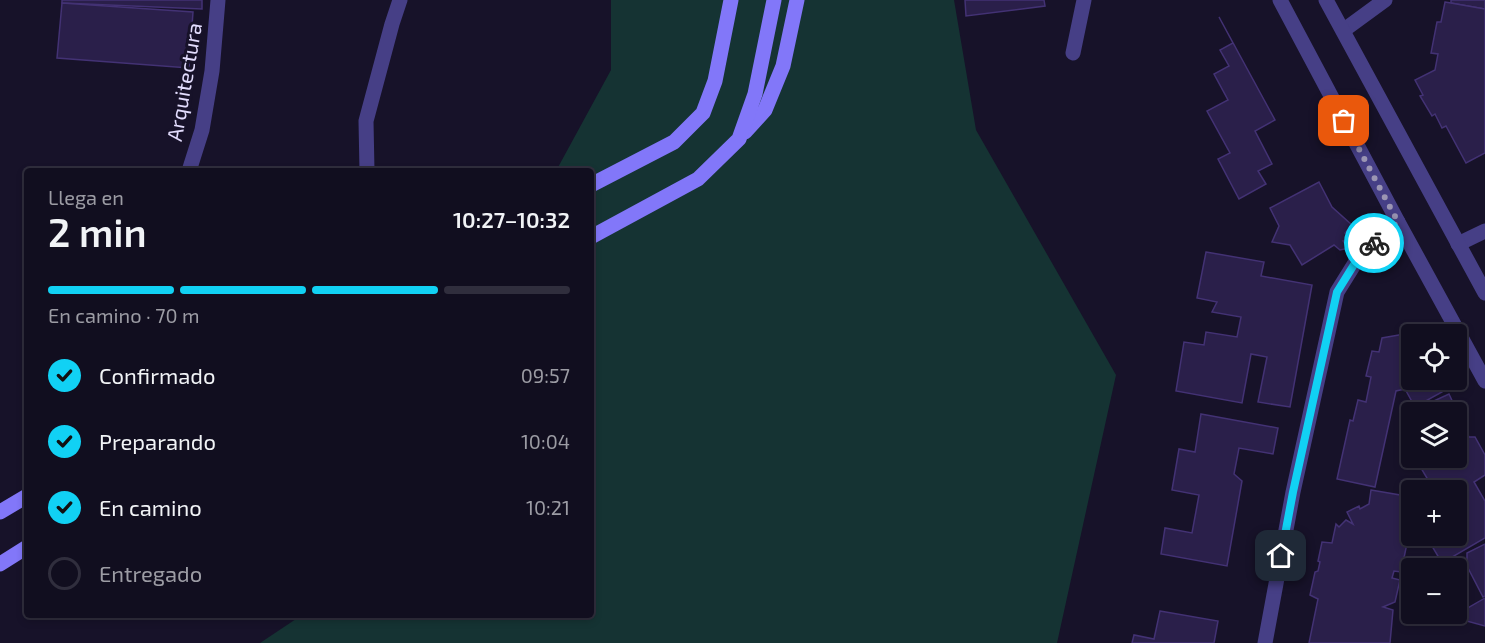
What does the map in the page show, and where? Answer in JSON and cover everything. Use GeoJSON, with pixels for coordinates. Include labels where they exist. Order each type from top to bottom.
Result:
{"type":"FeatureCollection","features":[{"type":"Feature","properties":{"kind":"main road"},"geometry":{"type":"LineString","coordinates":[[594,183],[674,142],[704,113],[715,81],[731,0]]}},
{"type":"Feature","properties":{"kind":"main road"},"geometry":{"type":"LineString","coordinates":[[739,139],[755,94],[774,0]]}},
{"type":"Feature","properties":{"kind":"main road"},"geometry":{"type":"LineString","coordinates":[[594,235],[698,179],[765,110],[783,66],[797,0]]}},
{"type":"Feature","properties":{"kind":"main road"},"geometry":{"type":"LineString","coordinates":[[0,512],[24,498]]}},
{"type":"Feature","properties":{"kind":"main road"},"geometry":{"type":"LineString","coordinates":[[0,564],[24,550]]}},
{"type":"Feature","properties":{"kind":"street","name":"Arquitectura"},"geometry":{"type":"LineString","coordinates":[[190,168],[202,130],[212,71],[218,0]]}},
{"type":"Feature","properties":{"kind":"street"},"geometry":{"type":"LineString","coordinates":[[367,168],[366,121],[400,0]]}},
{"type":"Feature","properties":{"kind":"street"},"geometry":{"type":"LineString","coordinates":[[1073,53],[1084,0]]}},
{"type":"Feature","properties":{"kind":"street"},"geometry":{"type":"LineString","coordinates":[[1280,0],[1485,381]]}},
{"type":"Feature","properties":{"kind":"street"},"geometry":{"type":"LineString","coordinates":[[1326,0],[1485,293]]}},
{"type":"Feature","properties":{"kind":"street"},"geometry":{"type":"LineString","coordinates":[[1344,30],[1385,0]]}},
{"type":"Feature","properties":{"kind":"street"},"geometry":{"type":"LineString","coordinates":[[1265,643],[1293,492],[1337,292],[1360,255],[1398,222]]}},
{"type":"Feature","properties":{"kind":"street"},"geometry":{"type":"LineString","coordinates":[[1458,244],[1485,231]]}},
{"type":"Feature","properties":{"kind":"green space"},"geometry":{"type":"Polygon","coordinates":[[[611,0],[954,0],[976,130],[1116,375],[1057,643],[260,643],[298,618],[594,618],[594,168],[558,168],[611,70],[611,0]]]}},
{"type":"Feature","properties":{"kind":"building"},"geometry":{"type":"Polygon","coordinates":[[[62,0],[202,0],[202,9],[62,3],[62,0]]]}},
{"type":"Feature","properties":{"kind":"building"},"geometry":{"type":"Polygon","coordinates":[[[965,0],[1044,0],[1045,6],[966,16],[965,0]]]}},
{"type":"Feature","properties":{"kind":"building"},"geometry":{"type":"Polygon","coordinates":[[[1451,0],[1485,0],[1485,9],[1451,3],[1451,0]]]}},
{"type":"Feature","properties":{"kind":"building"},"geometry":{"type":"Polygon","coordinates":[[[1445,2],[1485,9],[1485,153],[1466,163],[1446,126],[1442,128],[1435,114],[1432,116],[1420,96],[1423,95],[1415,80],[1435,70],[1438,54],[1431,53],[1437,22],[1441,22],[1445,2]]]}},
{"type":"Feature","properties":{"kind":"building"},"geometry":{"type":"Polygon","coordinates":[[[62,3],[193,12],[189,68],[57,58],[62,3]]]}},
{"type":"Feature","properties":{"kind":"building"},"geometry":{"type":"Polygon","coordinates":[[[1219,17],[1275,120],[1255,131],[1272,164],[1258,171],[1266,184],[1239,199],[1218,159],[1230,153],[1207,111],[1228,100],[1214,74],[1229,66],[1220,50],[1233,43],[1219,17]]]}},
{"type":"Feature","properties":{"kind":"building"},"geometry":{"type":"Polygon","coordinates":[[[1319,182],[1332,207],[1352,225],[1345,233],[1356,238],[1343,241],[1349,248],[1340,250],[1334,245],[1302,265],[1290,245],[1272,242],[1279,226],[1270,208],[1319,182]]]}},
{"type":"Feature","properties":{"kind":"building"},"geometry":{"type":"Polygon","coordinates":[[[1206,252],[1264,262],[1261,276],[1312,285],[1290,407],[1258,402],[1267,357],[1251,354],[1242,403],[1176,391],[1184,342],[1204,345],[1206,332],[1237,337],[1241,317],[1212,312],[1217,302],[1197,298],[1206,252]]]}},
{"type":"Feature","properties":{"kind":"building"},"geometry":{"type":"Polygon","coordinates":[[[1401,335],[1401,390],[1396,391],[1375,487],[1337,479],[1350,420],[1353,421],[1358,400],[1366,402],[1371,377],[1366,376],[1372,351],[1379,352],[1382,338],[1401,335]]]}},
{"type":"Feature","properties":{"kind":"building"},"geometry":{"type":"Polygon","coordinates":[[[1406,390],[1441,390],[1442,392],[1424,402],[1412,402],[1406,390]]]}},
{"type":"Feature","properties":{"kind":"building"},"geometry":{"type":"Polygon","coordinates":[[[1449,394],[1453,402],[1432,402],[1449,394]]]}},
{"type":"Feature","properties":{"kind":"building"},"geometry":{"type":"Polygon","coordinates":[[[1201,414],[1278,428],[1273,454],[1239,448],[1234,474],[1242,481],[1227,566],[1161,554],[1165,528],[1192,533],[1199,495],[1172,490],[1179,449],[1195,452],[1201,414]]]}},
{"type":"Feature","properties":{"kind":"building"},"geometry":{"type":"Polygon","coordinates":[[[1467,433],[1469,437],[1475,437],[1485,455],[1485,475],[1474,482],[1485,501],[1485,538],[1451,558],[1439,558],[1432,546],[1467,546],[1467,480],[1428,480],[1421,468],[1467,468],[1467,433]]]}},
{"type":"Feature","properties":{"kind":"building"},"geometry":{"type":"Polygon","coordinates":[[[1371,490],[1400,495],[1401,499],[1401,546],[1406,546],[1404,558],[1401,558],[1401,572],[1394,571],[1392,578],[1400,580],[1395,602],[1383,607],[1393,610],[1390,643],[1309,643],[1318,599],[1310,595],[1315,572],[1318,571],[1322,542],[1332,543],[1336,524],[1339,527],[1346,520],[1353,524],[1347,512],[1369,504],[1371,490]]]}},
{"type":"Feature","properties":{"kind":"building"},"geometry":{"type":"Polygon","coordinates":[[[1485,544],[1485,596],[1483,597],[1467,566],[1467,553],[1485,544]]]}},
{"type":"Feature","properties":{"kind":"building"},"geometry":{"type":"Polygon","coordinates":[[[1485,598],[1485,626],[1467,621],[1467,608],[1485,598]]]}},
{"type":"Feature","properties":{"kind":"building"},"geometry":{"type":"Polygon","coordinates":[[[1160,611],[1218,621],[1214,643],[1132,643],[1134,635],[1154,639],[1160,611]]]}},
{"type":"Feature","properties":{"kind":"way so far"},"geometry":{"type":"LineString","coordinates":[[1344,121],[1398,222],[1374,243]]}},
{"type":"Feature","properties":{"kind":"route"},"geometry":{"type":"LineString","coordinates":[[1281,556],[1337,292],[1360,255],[1374,243]]}}]}
